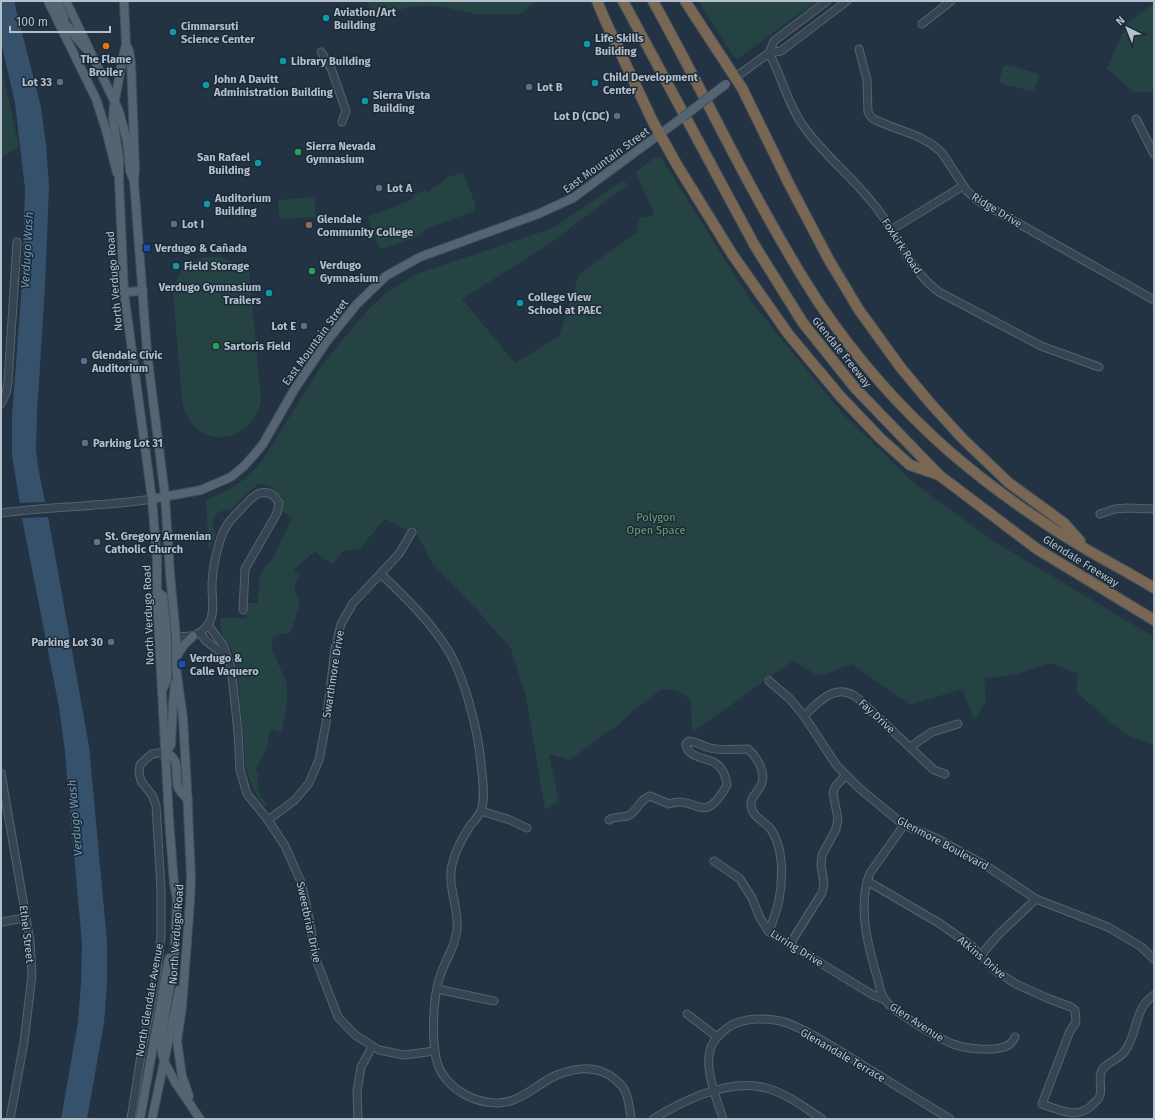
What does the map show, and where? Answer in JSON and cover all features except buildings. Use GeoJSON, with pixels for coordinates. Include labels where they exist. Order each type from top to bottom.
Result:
{"type":"FeatureCollection","features":[{"type":"Feature","properties":{"kind":"highway"},"geometry":{"type":"LineString","coordinates":[[597,1],[660,135],[677,165],[732,254],[789,336],[840,396],[880,438],[910,465],[939,475]]}},
{"type":"Feature","properties":{"kind":"highway","name":"Glendale Freeway"},"geometry":{"type":"LineString","coordinates":[[623,1],[755,246],[803,323],[855,388],[939,475],[1037,548],[1154,620]]}},
{"type":"Feature","properties":{"kind":"highway","name":"Glendale Freeway"},"geometry":{"type":"LineString","coordinates":[[653,1],[764,212],[819,303],[866,364],[918,422],[950,452],[995,489],[1026,511],[1090,551],[1154,588]]}},
{"type":"Feature","properties":{"kind":"highway"},"geometry":{"type":"LineString","coordinates":[[685,1],[736,77],[789,184],[859,310],[931,404],[963,439],[1009,483],[1064,523],[1090,551]]}},
{"type":"Feature","properties":{"kind":"main road"},"geometry":{"type":"LineString","coordinates":[[48,1],[62,23],[96,99],[119,180]]}},
{"type":"Feature","properties":{"kind":"main road"},"geometry":{"type":"LineString","coordinates":[[57,1],[64,18],[62,23]]}},
{"type":"Feature","properties":{"kind":"main road"},"geometry":{"type":"LineString","coordinates":[[66,1],[115,100],[124,125],[130,171],[134,182]]}},
{"type":"Feature","properties":{"kind":"main road","name":"North Verdugo Road"},"geometry":{"type":"LineString","coordinates":[[124,1],[126,45],[115,100],[113,119],[119,158],[124,292],[152,499],[157,560],[162,691],[174,884],[177,899],[174,954],[160,1044],[164,1060],[175,1082],[192,1105],[200,1119]]}},
{"type":"Feature","properties":{"kind":"main road"},"geometry":{"type":"LineString","coordinates":[[62,23],[84,47],[91,51]]}},
{"type":"Feature","properties":{"kind":"main road","name":"North Verdugo Road"},"geometry":{"type":"LineString","coordinates":[[126,45],[129,50],[131,63],[136,168],[134,182],[147,352],[165,496],[176,637],[176,668],[183,718],[191,876],[187,947],[178,1041],[182,1076],[192,1105]]}},
{"type":"Feature","properties":{"kind":"main road","name":"East Mountain Street"},"geometry":{"type":"LineString","coordinates":[[152,499],[201,490],[231,477],[244,466],[262,444],[294,390],[327,341],[357,304],[386,276],[420,257],[538,214],[568,201],[627,160],[736,77]]}},
{"type":"Feature","properties":{"kind":"main road"},"geometry":{"type":"LineString","coordinates":[[124,292],[143,291]]}},
{"type":"Feature","properties":{"kind":"main road"},"geometry":{"type":"LineString","coordinates":[[157,591],[163,596],[167,638],[167,679],[162,691]]}},
{"type":"Feature","properties":{"kind":"main road"},"geometry":{"type":"LineString","coordinates":[[176,658],[180,650],[197,634]]}},
{"type":"Feature","properties":{"kind":"main road"},"geometry":{"type":"LineString","coordinates":[[176,668],[171,745],[166,752],[173,756],[176,761],[178,788],[188,800]]}},
{"type":"Feature","properties":{"kind":"main road","name":"North Glendale Avenue"},"geometry":{"type":"LineString","coordinates":[[140,1119],[169,957],[174,884]]}},
{"type":"Feature","properties":{"kind":"main road"},"geometry":{"type":"LineString","coordinates":[[152,1119],[164,1060],[168,1048],[187,947]]}},
{"type":"Feature","properties":{"kind":"street"},"geometry":{"type":"LineString","coordinates":[[736,77],[768,53],[774,41],[827,1]]}},
{"type":"Feature","properties":{"kind":"street"},"geometry":{"type":"LineString","coordinates":[[768,53],[781,52],[847,1]]}},
{"type":"Feature","properties":{"kind":"street"},"geometry":{"type":"LineString","coordinates":[[922,24],[951,1]]}},
{"type":"Feature","properties":{"kind":"street","name":"Ridge Drive"},"geometry":{"type":"LineString","coordinates":[[859,49],[866,73],[868,112],[872,118],[921,138],[933,145],[942,153],[963,186],[977,200],[1154,300]]}},
{"type":"Feature","properties":{"kind":"street"},"geometry":{"type":"LineString","coordinates":[[321,52],[331,68],[346,111],[342,122]]}},
{"type":"Feature","properties":{"kind":"street","name":"Foxkirk Road"},"geometry":{"type":"LineString","coordinates":[[768,53],[775,64],[788,99],[803,126],[882,214],[920,276],[939,292],[1041,346],[1099,367]]}},
{"type":"Feature","properties":{"kind":"street"},"geometry":{"type":"LineString","coordinates":[[1136,119],[1154,154]]}},
{"type":"Feature","properties":{"kind":"street"},"geometry":{"type":"LineString","coordinates":[[891,230],[963,186]]}},
{"type":"Feature","properties":{"kind":"street"},"geometry":{"type":"LineString","coordinates":[[1,404],[6,393],[8,382],[17,242]]}},
{"type":"Feature","properties":{"kind":"street"},"geometry":{"type":"LineString","coordinates":[[167,638],[185,638],[197,634],[208,625],[212,611],[212,586],[215,556],[226,526],[256,495],[268,492],[275,496],[279,503],[277,513],[245,569],[243,610]]}},
{"type":"Feature","properties":{"kind":"street","name":"East Mountain Street"},"geometry":{"type":"LineString","coordinates":[[1,513],[18,510],[110,504],[152,499]]}},
{"type":"Feature","properties":{"kind":"street"},"geometry":{"type":"LineString","coordinates":[[1,509],[18,510]]}},
{"type":"Feature","properties":{"kind":"street"},"geometry":{"type":"LineString","coordinates":[[1100,514],[1115,509],[1154,509]]}},
{"type":"Feature","properties":{"kind":"street","name":"Swarthmore Drive"},"geometry":{"type":"LineString","coordinates":[[268,820],[294,800],[309,783],[319,760],[326,723],[335,649],[341,624],[353,603],[399,554],[412,532]]}},
{"type":"Feature","properties":{"kind":"street"},"geometry":{"type":"LineString","coordinates":[[381,574],[412,603],[430,624],[449,652],[461,679],[468,700],[480,753],[483,790],[481,811],[457,850],[451,867],[451,882],[458,927],[454,944],[437,989],[434,1014],[434,1045],[438,1066],[448,1081],[461,1092],[474,1099],[493,1102],[511,1101],[529,1093],[555,1075],[578,1068],[598,1070],[612,1077],[623,1087],[629,1101],[631,1119]]}},
{"type":"Feature","properties":{"kind":"street","name":"Sweetbriar Drive"},"geometry":{"type":"LineString","coordinates":[[208,625],[223,645],[231,667],[238,732],[240,770],[247,794],[268,820],[285,846],[301,882],[310,922],[315,957],[338,1017],[354,1036],[379,1050],[404,1055],[435,1051]]}},
{"type":"Feature","properties":{"kind":"street"},"geometry":{"type":"LineString","coordinates":[[197,634],[228,658]]}},
{"type":"Feature","properties":{"kind":"street","name":"Glenmore Boulevard"},"geometry":{"type":"LineString","coordinates":[[769,681],[790,699],[804,716],[837,766],[879,806],[904,825],[938,839],[988,867],[1036,899],[1108,927],[1140,946],[1154,959]]}},
{"type":"Feature","properties":{"kind":"street","name":"Fay Drive"},"geometry":{"type":"LineString","coordinates":[[804,716],[825,696],[842,692],[852,694],[934,770],[945,774]]}},
{"type":"Feature","properties":{"kind":"street"},"geometry":{"type":"LineString","coordinates":[[910,747],[932,732],[958,724]]}},
{"type":"Feature","properties":{"kind":"street"},"geometry":{"type":"LineString","coordinates":[[609,820],[631,814],[645,798],[650,796],[669,804],[676,802],[705,809],[712,806],[720,797],[727,785],[725,774],[718,765],[690,753],[686,749],[686,744],[689,741],[697,742],[709,748],[727,750],[748,749],[760,764],[763,778],[761,786],[754,795],[750,804],[752,812],[769,828],[775,837],[782,871],[779,900],[769,932]]}},
{"type":"Feature","properties":{"kind":"street"},"geometry":{"type":"LineString","coordinates":[[131,1119],[142,1050],[156,979],[161,936],[161,889],[156,805],[152,795],[141,781],[139,773],[140,765],[152,754],[166,752]]}},
{"type":"Feature","properties":{"kind":"street","name":"Ethel Street"},"geometry":{"type":"LineString","coordinates":[[1,773],[30,941],[32,975],[24,1042],[10,1119]]}},
{"type":"Feature","properties":{"kind":"street"},"geometry":{"type":"LineString","coordinates":[[790,944],[822,893],[824,884],[821,865],[822,855],[836,829],[838,819],[833,793],[835,787],[846,775]]}},
{"type":"Feature","properties":{"kind":"street"},"geometry":{"type":"LineString","coordinates":[[481,811],[510,820],[527,828]]}},
{"type":"Feature","properties":{"kind":"street","name":"Glen Avenue"},"geometry":{"type":"LineString","coordinates":[[904,825],[870,873],[864,900],[870,956],[884,999],[891,1007],[907,1018],[954,1045],[992,1049],[1005,1047],[1012,1042],[1015,1037]]}},
{"type":"Feature","properties":{"kind":"street","name":"Luring Drive"},"geometry":{"type":"LineString","coordinates":[[714,861],[740,879],[752,898],[760,918],[769,932],[873,995],[884,999]]}},
{"type":"Feature","properties":{"kind":"street","name":"Atkins Drive"},"geometry":{"type":"LineString","coordinates":[[867,881],[939,923],[973,947],[996,970],[1016,984],[1071,1007],[1076,1013],[1076,1022],[1070,1031],[1042,1104],[1062,1112],[1080,1112],[1091,1107],[1100,1096],[1102,1071],[1107,1065],[1116,1060],[1125,1052],[1132,1039],[1142,1006],[1154,995]]}},
{"type":"Feature","properties":{"kind":"street"},"geometry":{"type":"LineString","coordinates":[[981,955],[998,935],[1036,899]]}},
{"type":"Feature","properties":{"kind":"street"},"geometry":{"type":"LineString","coordinates":[[1,922],[26,918]]}},
{"type":"Feature","properties":{"kind":"street"},"geometry":{"type":"LineString","coordinates":[[437,989],[494,1001]]}},
{"type":"Feature","properties":{"kind":"street"},"geometry":{"type":"LineString","coordinates":[[686,1014],[717,1037]]}},
{"type":"Feature","properties":{"kind":"street","name":"Glenandale Terrace"},"geometry":{"type":"LineString","coordinates":[[723,1119],[710,1075],[709,1053],[712,1046],[717,1037],[729,1026],[739,1022],[751,1020],[772,1020],[789,1024],[828,1043],[950,1119]]}},
{"type":"Feature","properties":{"kind":"street"},"geometry":{"type":"LineString","coordinates":[[358,1119],[357,1092],[361,1067],[372,1047]]}},
{"type":"Feature","properties":{"kind":"street"},"geometry":{"type":"LineString","coordinates":[[653,1119],[682,1103],[714,1091],[741,1085],[767,1088],[786,1097],[822,1119]]}},
{"type":"Feature","properties":{"kind":"green space"},"geometry":{"type":"Polygon","coordinates":[[[366,1],[537,1],[520,14],[474,14],[444,7],[430,6],[410,7],[380,15],[371,10],[366,1]]]}},
{"type":"Feature","properties":{"kind":"green space"},"geometry":{"type":"Polygon","coordinates":[[[698,1],[819,1],[739,58],[734,57],[698,1]]]}},
{"type":"Feature","properties":{"kind":"green space"},"geometry":{"type":"Polygon","coordinates":[[[1154,4],[1154,92],[1134,92],[1107,69],[1127,23],[1154,4]]]}},
{"type":"Feature","properties":{"kind":"green space"},"geometry":{"type":"Polygon","coordinates":[[[1,64],[19,147],[1,158],[1,64]]]}},
{"type":"Feature","properties":{"kind":"green space"},"geometry":{"type":"Polygon","coordinates":[[[1006,65],[1037,73],[1039,76],[1035,89],[1031,91],[1001,84],[999,80],[1003,67],[1006,65]]]}},
{"type":"Feature","properties":{"kind":"green space","name":"Polygon Open Space"},"geometry":{"type":"Polygon","coordinates":[[[655,157],[661,158],[753,304],[842,413],[915,484],[995,542],[1154,637],[1154,745],[1125,734],[1076,692],[1078,674],[1050,663],[1013,675],[984,678],[986,701],[974,719],[962,689],[910,705],[852,664],[819,676],[792,661],[692,733],[691,700],[677,691],[662,689],[633,711],[615,728],[606,732],[570,760],[549,754],[559,801],[545,810],[526,697],[511,649],[478,611],[432,563],[418,536],[385,519],[359,549],[343,551],[332,565],[315,551],[293,571],[299,575],[294,588],[300,605],[290,633],[273,636],[272,649],[287,684],[287,703],[282,732],[271,729],[266,750],[255,770],[259,773],[257,782],[258,790],[267,804],[264,807],[253,788],[246,768],[237,667],[231,649],[222,635],[220,618],[246,618],[247,603],[258,603],[259,578],[266,565],[270,563],[292,518],[282,511],[282,497],[270,486],[258,484],[231,509],[218,512],[212,523],[216,534],[209,550],[206,500],[238,484],[251,473],[264,458],[321,366],[366,312],[386,293],[416,274],[553,228],[622,181],[628,184],[548,245],[462,299],[515,363],[559,336],[579,274],[637,232],[639,218],[654,215],[636,172],[655,157]]]}},
{"type":"Feature","properties":{"kind":"green space"},"geometry":{"type":"Polygon","coordinates":[[[460,173],[464,175],[476,206],[474,211],[424,230],[422,235],[383,249],[379,247],[368,217],[411,200],[413,195],[425,190],[428,192],[432,188],[442,183],[446,178],[460,173]]]}},
{"type":"Feature","properties":{"kind":"green space"},"geometry":{"type":"Polygon","coordinates":[[[315,197],[316,217],[279,219],[278,200],[315,197]]]}},
{"type":"Feature","properties":{"kind":"green space"},"geometry":{"type":"Polygon","coordinates":[[[206,257],[224,259],[233,263],[240,269],[249,268],[261,401],[255,417],[246,428],[234,435],[221,437],[208,435],[196,428],[187,417],[182,401],[173,292],[177,279],[184,269],[194,261],[206,257]]]}},
{"type":"Feature","properties":{"kind":"water","name":"Verdugo Wash"},"geometry":{"type":"Polygon","coordinates":[[[1,1],[14,1],[41,107],[46,145],[49,186],[36,450],[89,746],[107,941],[107,983],[104,1023],[87,1119],[61,1119],[78,1022],[82,944],[65,752],[59,707],[22,518],[12,455],[12,417],[22,284],[25,189],[15,103],[1,42],[1,1]]]}},
{"type":"Feature","properties":{"kind":"pier"},"geometry":{"type":"Polygon","coordinates":[[[45,502],[49,517],[21,518],[18,503],[45,502]]]}},
{"type":"Feature","properties":{"kind":"place","name":"Aviation/Art Building"},"geometry":{"type":"Point","coordinates":[326,18]}},
{"type":"Feature","properties":{"kind":"place","name":"Cimmarsuti Science Center"},"geometry":{"type":"Point","coordinates":[173,32]}},
{"type":"Feature","properties":{"kind":"place","name":"Life Skills Building"},"geometry":{"type":"Point","coordinates":[587,44]}},
{"type":"Feature","properties":{"kind":"place","name":"The Flame Broiler"},"geometry":{"type":"Point","coordinates":[106,46]}},
{"type":"Feature","properties":{"kind":"place","name":"Library Building"},"geometry":{"type":"Point","coordinates":[283,61]}},
{"type":"Feature","properties":{"kind":"place","name":"Lot 33"},"geometry":{"type":"Point","coordinates":[60,82]}},
{"type":"Feature","properties":{"kind":"place","name":"Child Development Center"},"geometry":{"type":"Point","coordinates":[595,83]}},
{"type":"Feature","properties":{"kind":"place","name":"John A Davitt Administration Building"},"geometry":{"type":"Point","coordinates":[206,85]}},
{"type":"Feature","properties":{"kind":"place","name":"Lot B"},"geometry":{"type":"Point","coordinates":[529,87]}},
{"type":"Feature","properties":{"kind":"place","name":"Sierra Vista Building"},"geometry":{"type":"Point","coordinates":[365,101]}},
{"type":"Feature","properties":{"kind":"place","name":"Lot D (CDC)"},"geometry":{"type":"Point","coordinates":[617,116]}},
{"type":"Feature","properties":{"kind":"place","name":"Sierra Nevada Gymnasium"},"geometry":{"type":"Point","coordinates":[298,152]}},
{"type":"Feature","properties":{"kind":"place","name":"San Rafael Building"},"geometry":{"type":"Point","coordinates":[258,163]}},
{"type":"Feature","properties":{"kind":"place","name":"Lot A"},"geometry":{"type":"Point","coordinates":[379,188]}},
{"type":"Feature","properties":{"kind":"place","name":"Auditorium Building"},"geometry":{"type":"Point","coordinates":[207,204]}},
{"type":"Feature","properties":{"kind":"place","name":"Lot I"},"geometry":{"type":"Point","coordinates":[174,224]}},
{"type":"Feature","properties":{"kind":"place","name":"Glendale Community College"},"geometry":{"type":"Point","coordinates":[309,225]}},
{"type":"Feature","properties":{"kind":"place","name":"Verdugo & Cañada"},"geometry":{"type":"Point","coordinates":[147,248]}},
{"type":"Feature","properties":{"kind":"place","name":"Field Storage"},"geometry":{"type":"Point","coordinates":[176,266]}},
{"type":"Feature","properties":{"kind":"place","name":"Verdugo Gymnasium"},"geometry":{"type":"Point","coordinates":[312,271]}},
{"type":"Feature","properties":{"kind":"place","name":"Verdugo Gymnasium Trailers"},"geometry":{"type":"Point","coordinates":[269,293]}},
{"type":"Feature","properties":{"kind":"place","name":"College View School at PAEC"},"geometry":{"type":"Point","coordinates":[520,303]}},
{"type":"Feature","properties":{"kind":"place","name":"Lot E"},"geometry":{"type":"Point","coordinates":[304,326]}},
{"type":"Feature","properties":{"kind":"place","name":"Sartoris Field"},"geometry":{"type":"Point","coordinates":[216,346]}},
{"type":"Feature","properties":{"kind":"place","name":"Glendale Civic Auditorium"},"geometry":{"type":"Point","coordinates":[84,361]}},
{"type":"Feature","properties":{"kind":"place","name":"Parking Lot 31"},"geometry":{"type":"Point","coordinates":[85,443]}},
{"type":"Feature","properties":{"kind":"place","name":"St. Gregory Armenian Catholic Church"},"geometry":{"type":"Point","coordinates":[97,542]}},
{"type":"Feature","properties":{"kind":"place","name":"Parking Lot 30"},"geometry":{"type":"Point","coordinates":[111,642]}},
{"type":"Feature","properties":{"kind":"place","name":"Verdugo & Calle Vaquero"},"geometry":{"type":"Point","coordinates":[182,664]}}]}
